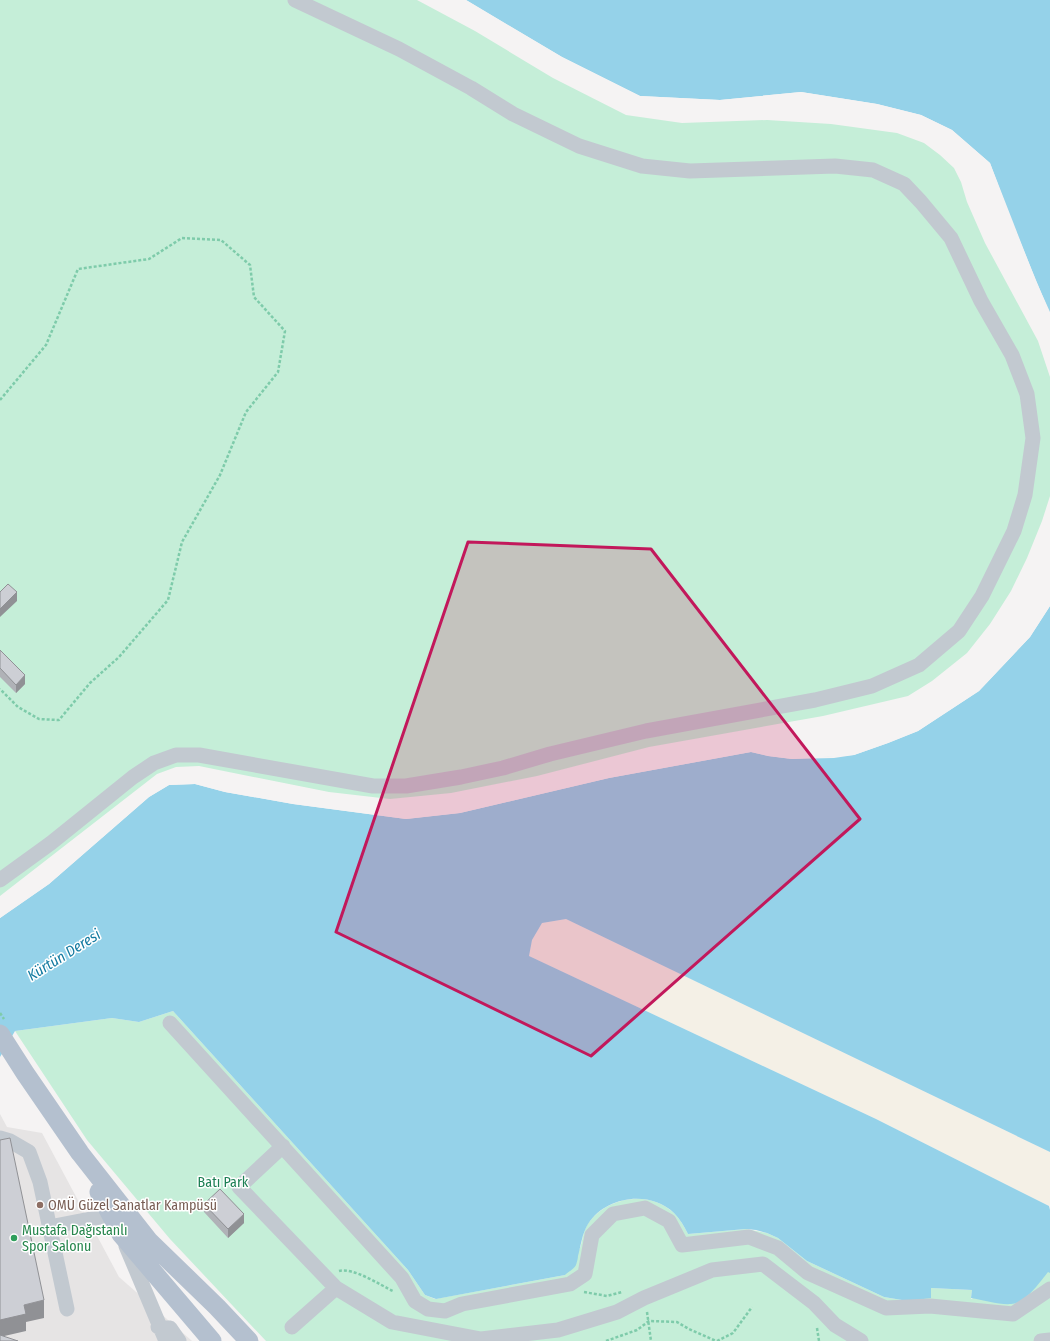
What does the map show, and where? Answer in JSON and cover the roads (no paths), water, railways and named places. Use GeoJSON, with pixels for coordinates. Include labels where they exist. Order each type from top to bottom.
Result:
{"type":"FeatureCollection","features":[{"type":"Feature","properties":{"kind":"main road"},"geometry":{"type":"LineString","coordinates":[[0,1034],[80,1153],[149,1241],[217,1307],[241,1338]]}},
{"type":"Feature","properties":{"kind":"main road"},"geometry":{"type":"LineString","coordinates":[[80,1153],[121,1234],[212,1341]]}},
{"type":"Feature","properties":{"kind":"street"},"geometry":{"type":"LineString","coordinates":[[0,880],[51,843],[133,777],[154,763],[176,755],[199,755],[373,786],[406,786],[503,768],[550,754],[646,731],[815,700],[872,686],[919,665],[959,631],[982,596],[1014,531],[1024,495],[1033,438],[1027,394],[1012,355],[982,301],[950,238],[921,202],[904,184],[873,170],[835,166],[690,171],[642,166],[579,146],[514,114],[472,88],[399,48],[295,0]]}},
{"type":"Feature","properties":{"kind":"street"},"geometry":{"type":"LineString","coordinates":[[170,1023],[402,1278],[415,1301],[428,1309],[445,1311],[462,1304],[570,1284],[585,1274],[592,1235],[613,1214],[645,1208],[669,1220],[682,1245],[749,1237],[778,1248],[808,1273],[886,1308],[930,1306],[1013,1314],[1050,1289]]}},
{"type":"Feature","properties":{"kind":"street"},"geometry":{"type":"LineString","coordinates":[[0,1138],[10,1140],[29,1152],[40,1182],[67,1309]]}},
{"type":"Feature","properties":{"kind":"street"},"geometry":{"type":"LineString","coordinates":[[283,1146],[239,1187],[336,1288],[392,1322],[481,1339],[558,1330],[617,1312],[644,1298],[712,1270],[762,1264],[814,1303],[835,1324],[861,1341]]}},
{"type":"Feature","properties":{"kind":"street"},"geometry":{"type":"LineString","coordinates":[[50,1227],[111,1215]]}},
{"type":"Feature","properties":{"kind":"street"},"geometry":{"type":"LineString","coordinates":[[121,1234],[159,1332],[170,1328],[179,1341]]}},
{"type":"Feature","properties":{"kind":"street"},"geometry":{"type":"LineString","coordinates":[[292,1327],[336,1288]]}},
{"type":"Feature","properties":{"kind":"street"},"geometry":{"type":"LineString","coordinates":[[1041,1341],[1050,1340]]}},
{"type":"Feature","properties":{"kind":"water"},"geometry":{"type":"Polygon","coordinates":[[[466,0],[1050,0],[1050,312],[1036,281],[990,163],[952,130],[921,115],[877,104],[801,92],[720,100],[640,96],[562,57],[466,0]]]}},
{"type":"Feature","properties":{"kind":"water","name":"Kürtün Deresi"},"geometry":{"type":"Polygon","coordinates":[[[1050,606],[1050,1152],[566,919],[542,923],[532,940],[529,956],[876,1119],[1049,1206],[1050,1273],[1048,1272],[1027,1297],[1016,1303],[1002,1304],[971,1298],[972,1290],[931,1288],[931,1298],[908,1301],[884,1297],[807,1261],[778,1238],[767,1233],[746,1229],[688,1234],[674,1213],[653,1201],[641,1199],[629,1199],[617,1202],[606,1207],[596,1215],[588,1224],[584,1232],[576,1265],[565,1275],[436,1299],[425,1295],[408,1270],[173,1011],[139,1022],[112,1018],[15,1031],[0,1057],[0,918],[49,884],[149,797],[169,785],[195,784],[225,792],[293,804],[406,819],[460,813],[609,778],[751,752],[792,759],[854,755],[918,731],[979,691],[1030,637],[1050,606]]]}},
{"type":"Feature","properties":{"kind":"place","name":"OMÜ Güzel Sanatlar Kampüsü"},"geometry":{"type":"Point","coordinates":[40,1205]}},
{"type":"Feature","properties":{"kind":"place","name":"Mustafa Dağıstanlı Spor Salonu"},"geometry":{"type":"Point","coordinates":[14,1238]}},
{"type":"Feature","properties":{"kind":"park label","name":"Batı Park"},"geometry":{"type":"Point","coordinates":[223,1182]}}]}
